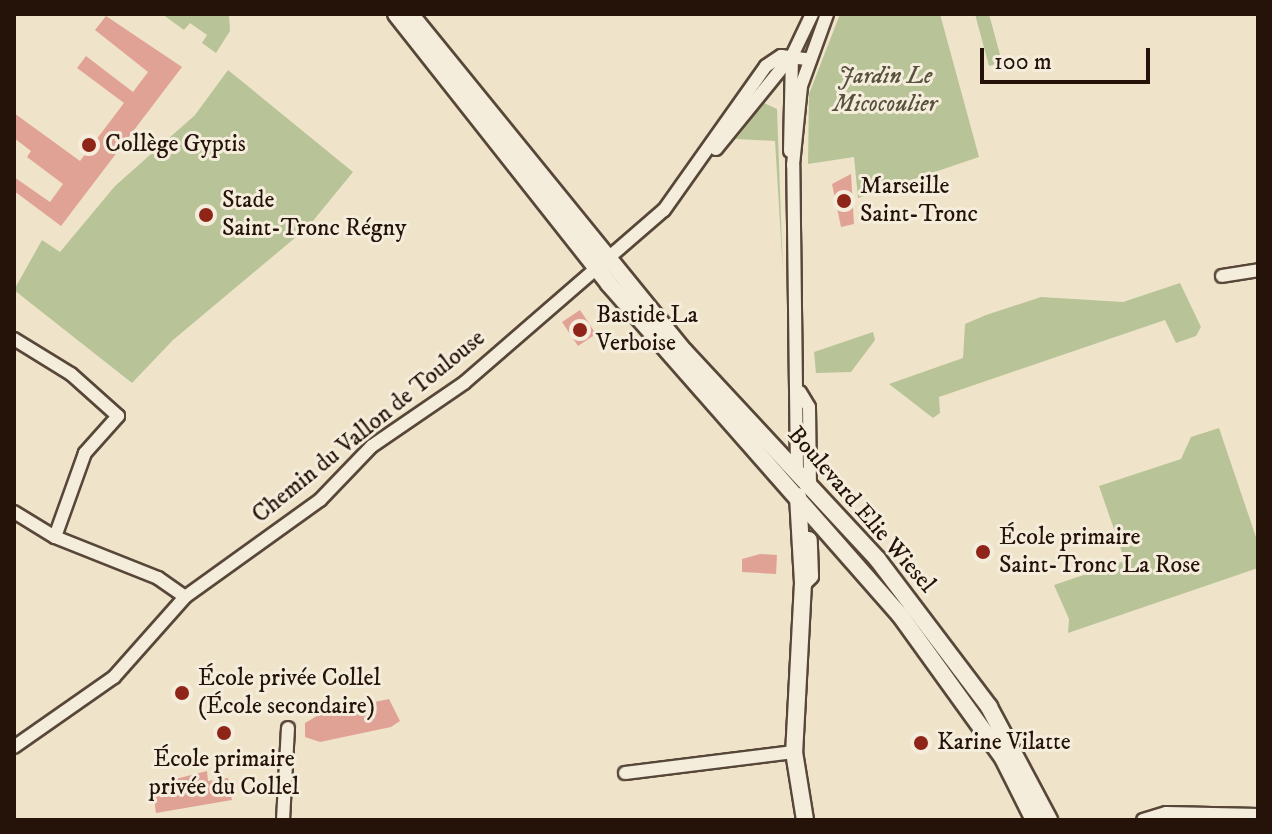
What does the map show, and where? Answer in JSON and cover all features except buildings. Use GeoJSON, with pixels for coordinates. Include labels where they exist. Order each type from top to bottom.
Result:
{"type":"FeatureCollection","features":[{"type":"Feature","properties":{"kind":"street"},"geometry":{"type":"LineString","coordinates":[[396,14],[599,260]]}},
{"type":"Feature","properties":{"kind":"street"},"geometry":{"type":"LineString","coordinates":[[410,14],[599,260]]}},
{"type":"Feature","properties":{"kind":"street"},"geometry":{"type":"LineString","coordinates":[[805,820],[798,797],[794,752],[803,583],[803,505],[797,471],[800,392],[793,165],[786,96],[792,56],[812,14]]}},
{"type":"Feature","properties":{"kind":"street"},"geometry":{"type":"LineString","coordinates":[[793,165],[807,59],[827,14]]}},
{"type":"Feature","properties":{"kind":"street"},"geometry":{"type":"LineString","coordinates":[[792,56],[807,59]]}},
{"type":"Feature","properties":{"kind":"street","name":"Chemin du Vallon de Toulouse"},"geometry":{"type":"LineString","coordinates":[[14,747],[125,667],[185,597],[320,500],[372,446],[464,383],[599,260],[673,201],[705,159],[766,66],[792,56]]}},
{"type":"Feature","properties":{"kind":"street","name":"Boulevard Elie Wiesel"},"geometry":{"type":"LineString","coordinates":[[599,260],[878,560],[967,675],[1019,756],[1049,820]]}},
{"type":"Feature","properties":{"kind":"street","name":"Boulevard Elie Wiesel"},"geometry":{"type":"LineString","coordinates":[[599,260],[803,505],[900,615],[1003,758],[1034,820]]}},
{"type":"Feature","properties":{"kind":"street"},"geometry":{"type":"LineString","coordinates":[[1222,276],[1258,270]]}},
{"type":"Feature","properties":{"kind":"street"},"geometry":{"type":"LineString","coordinates":[[14,339],[71,374],[118,416],[85,453],[55,537]]}},
{"type":"Feature","properties":{"kind":"street"},"geometry":{"type":"LineString","coordinates":[[800,392],[809,407],[810,485],[803,505]]}},
{"type":"Feature","properties":{"kind":"street"},"geometry":{"type":"LineString","coordinates":[[14,512],[55,537],[158,578],[185,597]]}},
{"type":"Feature","properties":{"kind":"street"},"geometry":{"type":"LineString","coordinates":[[283,820],[288,728]]}},
{"type":"Feature","properties":{"kind":"street"},"geometry":{"type":"LineString","coordinates":[[625,773],[794,752]]}},
{"type":"Feature","properties":{"kind":"street"},"geometry":{"type":"LineString","coordinates":[[793,820],[798,797]]}},
{"type":"Feature","properties":{"kind":"street"},"geometry":{"type":"LineString","coordinates":[[1143,820],[1166,813],[1258,815]]}},
{"type":"Feature","properties":{"kind":"green space"},"geometry":{"type":"Polygon","coordinates":[[[162,14],[229,14],[230,31],[216,53],[202,43],[207,35],[190,23],[184,30],[162,14]]]}},
{"type":"Feature","properties":{"kind":"green space","name":"Jardin Le Micocoulier"},"geometry":{"type":"Polygon","coordinates":[[[840,14],[940,14],[979,157],[858,198],[854,157],[808,164],[809,94],[840,14]]]}},
{"type":"Feature","properties":{"kind":"green space"},"geometry":{"type":"Polygon","coordinates":[[[975,14],[989,14],[1002,62],[989,66],[975,14]]]}},
{"type":"Feature","properties":{"kind":"green space","name":"Stade Saint-Tronc Régny"},"geometry":{"type":"Polygon","coordinates":[[[228,70],[353,172],[308,227],[173,340],[132,383],[14,290],[42,240],[60,252],[115,186],[195,115],[228,70]]]}},
{"type":"Feature","properties":{"kind":"green space"},"geometry":{"type":"Polygon","coordinates":[[[764,103],[777,109],[783,273],[775,141],[736,139],[764,103]]]}},
{"type":"Feature","properties":{"kind":"green space"},"geometry":{"type":"Polygon","coordinates":[[[1180,283],[1201,327],[1196,336],[1176,343],[1165,320],[939,397],[940,413],[933,418],[889,384],[963,358],[965,324],[986,315],[1041,297],[1123,302],[1180,283]]]}},
{"type":"Feature","properties":{"kind":"green space"},"geometry":{"type":"Polygon","coordinates":[[[873,332],[875,340],[851,372],[816,373],[814,352],[873,332]]]}},
{"type":"Feature","properties":{"kind":"green space"},"geometry":{"type":"Polygon","coordinates":[[[1219,428],[1258,543],[1258,568],[1068,633],[1069,619],[1054,585],[1125,561],[1099,486],[1181,459],[1191,437],[1219,428]]]}},
{"type":"Feature","properties":{"kind":"place","name":"Collège Gyptis"},"geometry":{"type":"Point","coordinates":[89,145]}},
{"type":"Feature","properties":{"kind":"place","name":"Marseille Saint-Tronc"},"geometry":{"type":"Point","coordinates":[844,201]}},
{"type":"Feature","properties":{"kind":"place","name":"Stade Saint-Tronc Régny"},"geometry":{"type":"Point","coordinates":[206,215]}},
{"type":"Feature","properties":{"kind":"place","name":"Bastide La Verboise"},"geometry":{"type":"Point","coordinates":[580,330]}},
{"type":"Feature","properties":{"kind":"place","name":"École primaire Saint-Tronc La Rose"},"geometry":{"type":"Point","coordinates":[983,552]}},
{"type":"Feature","properties":{"kind":"place","name":"École privée Collel (École secondaire)"},"geometry":{"type":"Point","coordinates":[182,693]}},
{"type":"Feature","properties":{"kind":"place","name":"École primaire privée du Collel"},"geometry":{"type":"Point","coordinates":[224,733]}},
{"type":"Feature","properties":{"kind":"place","name":"Karine Vilatte"},"geometry":{"type":"Point","coordinates":[921,743]}}]}
